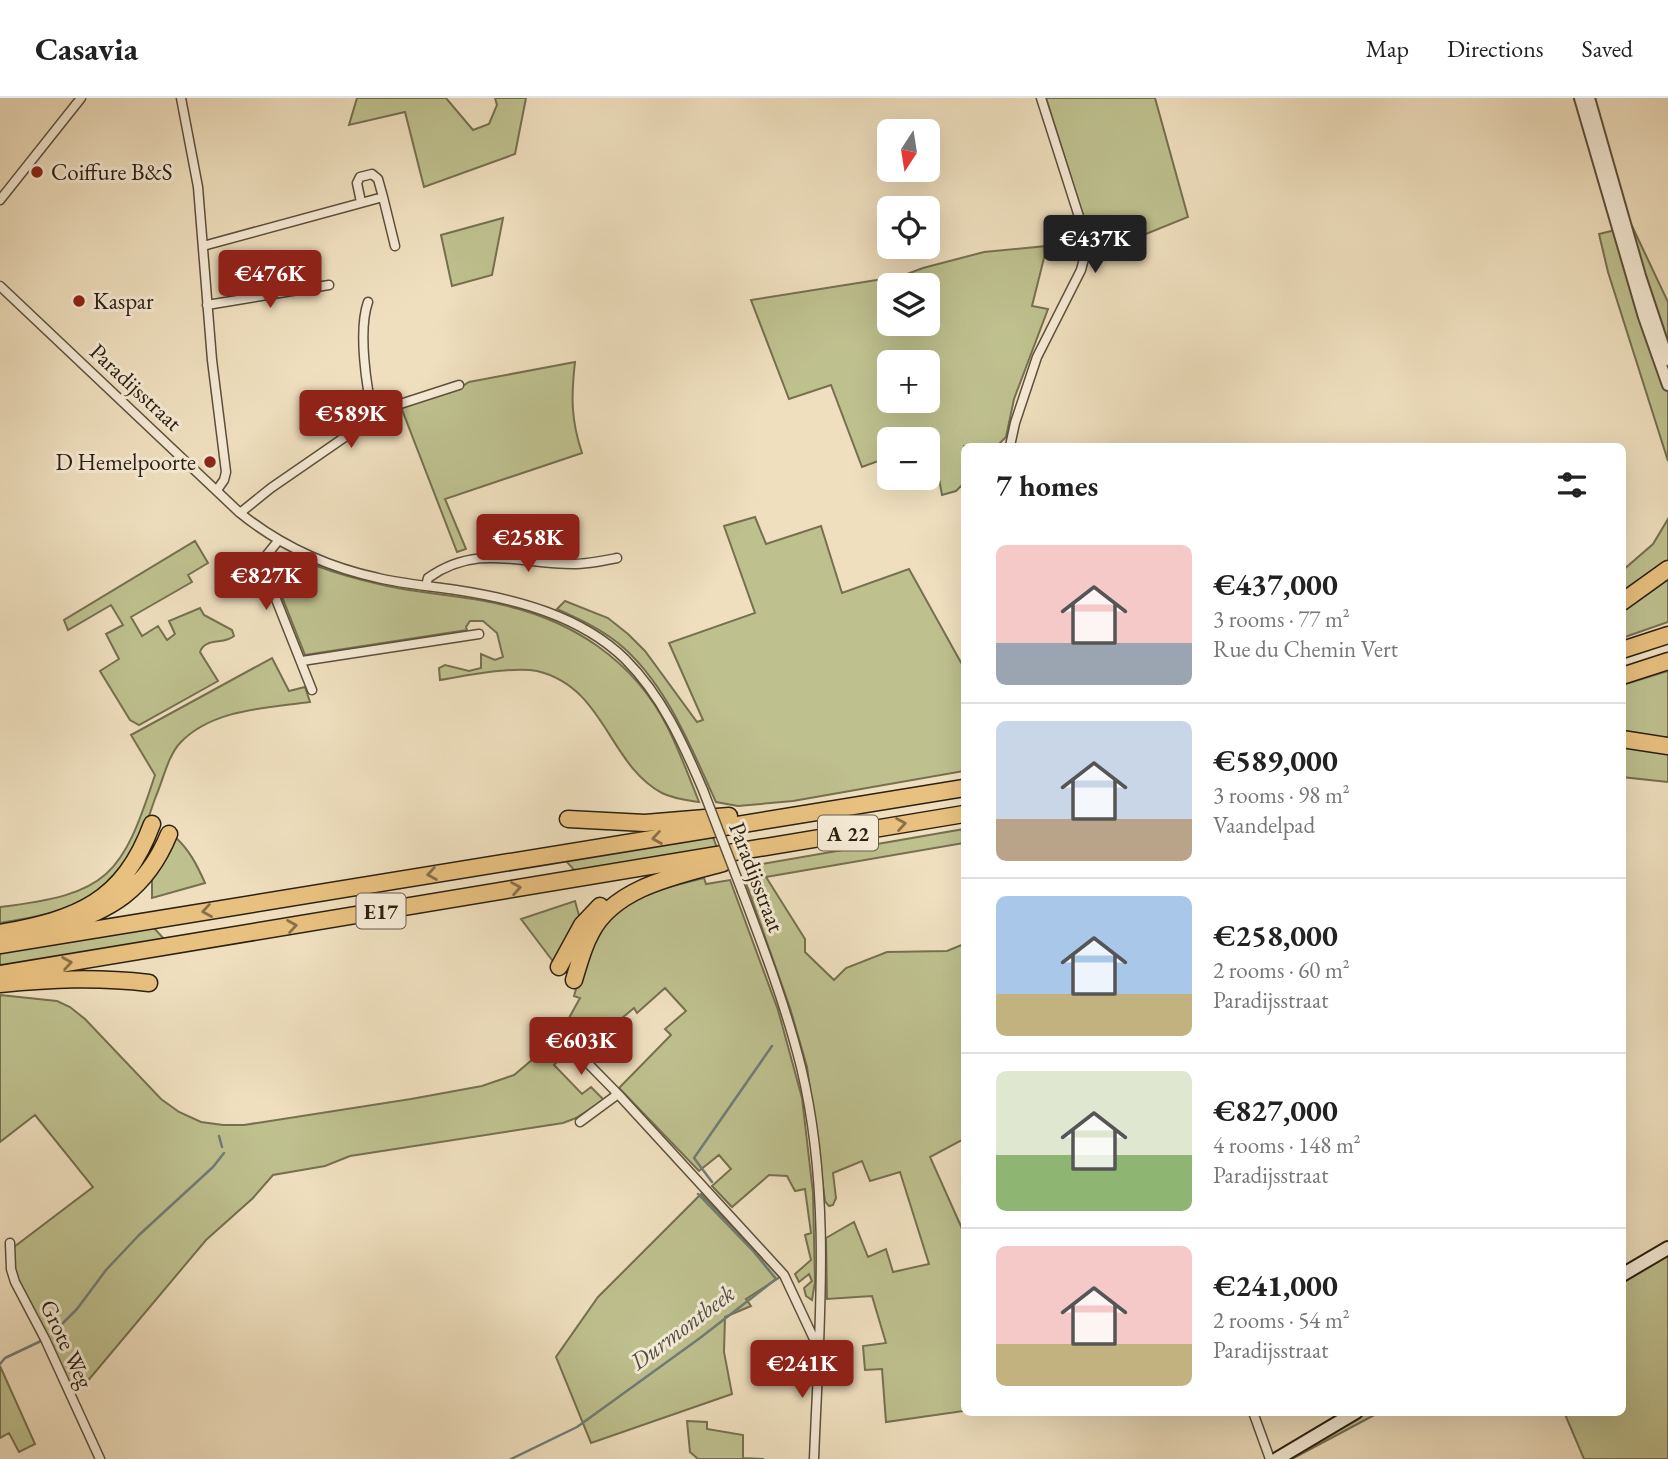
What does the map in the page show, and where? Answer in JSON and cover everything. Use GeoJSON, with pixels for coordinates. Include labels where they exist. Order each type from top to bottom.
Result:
{"type":"FeatureCollection","features":[{"type":"Feature","properties":{"kind":"highway"},"geometry":{"type":"LineString","coordinates":[[1626,599],[1668,569]]}},
{"type":"Feature","properties":{"kind":"highway"},"geometry":{"type":"LineString","coordinates":[[1626,600],[1668,576]]}},
{"type":"Feature","properties":{"kind":"highway"},"geometry":{"type":"LineString","coordinates":[[1626,649],[1668,635]]}},
{"type":"Feature","properties":{"kind":"highway"},"geometry":{"type":"LineString","coordinates":[[1626,675],[1668,661]]}},
{"type":"Feature","properties":{"kind":"highway"},"geometry":{"type":"LineString","coordinates":[[1626,740],[1668,746]]}},
{"type":"Feature","properties":{"kind":"highway","name":"A 22"},"geometry":{"type":"LineString","coordinates":[[748,824],[961,788]]}},
{"type":"Feature","properties":{"kind":"highway"},"geometry":{"type":"LineString","coordinates":[[568,819],[645,823],[807,806],[839,808]]}},
{"type":"Feature","properties":{"kind":"highway","name":"A 22"},"geometry":{"type":"LineString","coordinates":[[761,847],[961,814]]}},
{"type":"Feature","properties":{"kind":"highway"},"geometry":{"type":"LineString","coordinates":[[0,935],[46,923],[92,905],[121,882],[134,864],[152,824]]}},
{"type":"Feature","properties":{"kind":"highway","name":"E17"},"geometry":{"type":"LineString","coordinates":[[0,945],[748,824]]}},
{"type":"Feature","properties":{"kind":"highway"},"geometry":{"type":"LineString","coordinates":[[0,935],[54,928],[87,918],[111,906],[148,874],[161,854],[169,834]]}},
{"type":"Feature","properties":{"kind":"highway"},"geometry":{"type":"LineString","coordinates":[[559,967],[582,925],[610,898],[634,886],[691,866],[765,855],[816,838]]}},
{"type":"Feature","properties":{"kind":"highway","name":"E17"},"geometry":{"type":"LineString","coordinates":[[0,974],[761,847]]}},
{"type":"Feature","properties":{"kind":"highway"},"geometry":{"type":"LineString","coordinates":[[574,979],[591,932],[615,904],[640,890],[692,871],[736,860]]}},
{"type":"Feature","properties":{"kind":"highway"},"geometry":{"type":"LineString","coordinates":[[0,984],[69,978],[107,978],[149,983]]}},
{"type":"Feature","properties":{"kind":"main road"},"geometry":{"type":"LineString","coordinates":[[1626,1273],[1668,1250]]}},
{"type":"Feature","properties":{"kind":"main road"},"geometry":{"type":"LineString","coordinates":[[1277,1459],[1349,1416]]}},
{"type":"Feature","properties":{"kind":"street"},"geometry":{"type":"LineString","coordinates":[[0,200],[81,98]]}},
{"type":"Feature","properties":{"kind":"street"},"geometry":{"type":"LineString","coordinates":[[181,98],[198,187],[207,305],[226,472],[225,480],[217,490]]}},
{"type":"Feature","properties":{"kind":"street"},"geometry":{"type":"LineString","coordinates":[[1011,443],[1037,357],[1081,270],[1086,251],[1082,226],[1041,98]]}},
{"type":"Feature","properties":{"kind":"street"},"geometry":{"type":"LineString","coordinates":[[1580,98],[1644,317],[1668,385]]}},
{"type":"Feature","properties":{"kind":"street"},"geometry":{"type":"LineString","coordinates":[[1589,98],[1640,276],[1668,360]]}},
{"type":"Feature","properties":{"kind":"street"},"geometry":{"type":"LineString","coordinates":[[361,202],[357,183],[360,177],[372,174],[378,179],[396,246]]}},
{"type":"Feature","properties":{"kind":"street"},"geometry":{"type":"LineString","coordinates":[[203,246],[383,197]]}},
{"type":"Feature","properties":{"kind":"street"},"geometry":{"type":"LineString","coordinates":[[207,305],[329,285]]}},
{"type":"Feature","properties":{"kind":"street","name":"Paradijsstraat"},"geometry":{"type":"LineString","coordinates":[[0,286],[240,513],[278,541],[345,570],[381,579],[510,601],[554,615],[593,633],[612,647],[639,674],[671,721],[703,790],[742,891],[788,1022],[801,1068],[818,1180],[821,1247],[814,1459]]}},
{"type":"Feature","properties":{"kind":"street"},"geometry":{"type":"LineString","coordinates":[[368,302],[364,353],[367,393],[374,417]]}},
{"type":"Feature","properties":{"kind":"street"},"geometry":{"type":"LineString","coordinates":[[240,513],[271,488],[374,417],[394,406],[459,385]]}},
{"type":"Feature","properties":{"kind":"street"},"geometry":{"type":"LineString","coordinates":[[278,541],[266,556],[264,569],[312,690]]}},
{"type":"Feature","properties":{"kind":"street"},"geometry":{"type":"LineString","coordinates":[[426,586],[428,578],[439,570],[481,558],[510,557],[570,564],[587,564],[617,558]]}},
{"type":"Feature","properties":{"kind":"street"},"geometry":{"type":"LineString","coordinates":[[302,662],[479,634]]}},
{"type":"Feature","properties":{"kind":"street"},"geometry":{"type":"LineString","coordinates":[[563,1038],[784,1275],[813,1337],[819,1342]]}},
{"type":"Feature","properties":{"kind":"street"},"geometry":{"type":"LineString","coordinates":[[580,1122],[618,1094]]}},
{"type":"Feature","properties":{"kind":"street","name":"Grote Weg"},"geometry":{"type":"LineString","coordinates":[[10,1243],[10,1269],[15,1282],[45,1339],[100,1459]]}},
{"type":"Feature","properties":{"kind":"street"},"geometry":{"type":"LineString","coordinates":[[1254,1416],[1270,1459]]}},
{"type":"Feature","properties":{"kind":"green space"},"geometry":{"type":"Polygon","coordinates":[[[357,98],[446,98],[473,130],[489,124],[497,105],[495,98],[526,98],[515,154],[424,187],[405,112],[349,125],[357,98]]]}},
{"type":"Feature","properties":{"kind":"green space"},"geometry":{"type":"Polygon","coordinates":[[[1046,98],[1155,98],[1188,217],[1141,236],[1089,235],[1046,98]]]}},
{"type":"Feature","properties":{"kind":"green space"},"geometry":{"type":"Polygon","coordinates":[[[503,218],[492,275],[452,286],[441,235],[503,218]]]}},
{"type":"Feature","properties":{"kind":"green space"},"geometry":{"type":"Polygon","coordinates":[[[1632,226],[1668,302],[1668,461],[1608,272],[1599,234],[1632,226]]]}},
{"type":"Feature","properties":{"kind":"green space"},"geometry":{"type":"Polygon","coordinates":[[[1047,246],[1032,306],[1048,309],[1014,399],[1006,437],[1000,443],[961,443],[961,486],[956,491],[942,495],[940,427],[877,427],[877,461],[862,467],[831,385],[789,399],[751,300],[877,280],[877,336],[940,336],[940,273],[910,273],[984,252],[1047,246]]]}},
{"type":"Feature","properties":{"kind":"green space"},"geometry":{"type":"Polygon","coordinates":[[[575,362],[573,408],[582,453],[445,499],[466,549],[457,552],[401,407],[469,382],[575,362]]]}},
{"type":"Feature","properties":{"kind":"green space"},"geometry":{"type":"Polygon","coordinates":[[[755,517],[766,544],[821,526],[842,593],[909,569],[961,663],[961,772],[793,801],[738,806],[716,802],[676,717],[650,677],[618,643],[589,624],[557,609],[565,601],[608,618],[645,651],[697,722],[703,720],[669,643],[755,613],[724,526],[755,517]]]}},
{"type":"Feature","properties":{"kind":"green space"},"geometry":{"type":"Polygon","coordinates":[[[1668,519],[1668,622],[1626,637],[1626,568],[1653,544],[1668,519]]]}},
{"type":"Feature","properties":{"kind":"green space"},"geometry":{"type":"Polygon","coordinates":[[[195,541],[208,563],[188,575],[192,582],[131,617],[142,636],[158,626],[167,640],[175,634],[169,621],[200,608],[204,615],[232,630],[234,636],[206,644],[200,652],[218,681],[139,725],[130,720],[100,671],[119,659],[106,634],[123,625],[111,605],[68,630],[64,620],[195,541]]]}},
{"type":"Feature","properties":{"kind":"green space"},"geometry":{"type":"Polygon","coordinates":[[[277,553],[292,555],[333,572],[383,585],[470,598],[526,611],[576,632],[619,663],[638,682],[654,704],[668,728],[699,802],[662,793],[644,780],[629,764],[592,709],[578,693],[560,680],[537,671],[515,670],[440,680],[439,668],[445,665],[469,671],[481,668],[481,654],[495,660],[503,657],[497,633],[483,621],[470,621],[467,630],[305,655],[271,569],[272,557],[277,553]]]}},
{"type":"Feature","properties":{"kind":"green space"},"geometry":{"type":"Polygon","coordinates":[[[272,658],[289,691],[305,687],[310,702],[241,712],[208,723],[193,732],[180,743],[172,755],[138,846],[131,861],[119,876],[105,889],[73,906],[0,923],[0,907],[66,895],[88,886],[106,874],[120,858],[132,836],[155,775],[131,735],[272,658]]]}},
{"type":"Feature","properties":{"kind":"green space"},"geometry":{"type":"Polygon","coordinates":[[[1668,671],[1668,782],[1626,777],[1626,684],[1668,671]]]}},
{"type":"Feature","properties":{"kind":"green space"},"geometry":{"type":"Polygon","coordinates":[[[961,830],[961,844],[766,877],[805,939],[805,952],[834,980],[846,968],[887,952],[947,951],[961,945],[961,1141],[930,1157],[961,1226],[961,1411],[886,1422],[882,1369],[865,1370],[863,1346],[886,1343],[872,1296],[827,1299],[826,1238],[854,1222],[868,1257],[886,1249],[893,1272],[929,1264],[900,1172],[870,1181],[862,1161],[833,1173],[836,1198],[833,1205],[829,1206],[825,1201],[807,1067],[790,1008],[746,883],[749,881],[745,867],[961,830]]]}},
{"type":"Feature","properties":{"kind":"green space"},"geometry":{"type":"Polygon","coordinates":[[[174,836],[192,858],[205,883],[152,898],[152,879],[174,836]]]}},
{"type":"Feature","properties":{"kind":"green space"},"geometry":{"type":"Polygon","coordinates":[[[713,837],[717,848],[576,872],[565,860],[713,837]]]}},
{"type":"Feature","properties":{"kind":"green space"},"geometry":{"type":"Polygon","coordinates":[[[704,878],[706,884],[730,880],[778,1010],[802,1098],[813,1193],[815,1282],[812,1300],[806,1296],[804,1288],[812,1281],[809,1274],[799,1282],[795,1274],[811,1260],[805,1235],[811,1233],[805,1189],[795,1191],[787,1176],[769,1175],[732,1207],[712,1186],[731,1169],[719,1155],[699,1171],[619,1088],[671,1035],[665,1029],[686,1011],[665,988],[637,1013],[634,1008],[597,1039],[580,1019],[568,1032],[564,1027],[580,998],[574,996],[586,954],[608,920],[620,909],[649,893],[704,878]]]}},
{"type":"Feature","properties":{"kind":"green space"},"geometry":{"type":"Polygon","coordinates":[[[575,901],[580,919],[555,964],[521,919],[575,901]]]}},
{"type":"Feature","properties":{"kind":"green space"},"geometry":{"type":"Polygon","coordinates":[[[153,927],[167,942],[0,968],[0,952],[153,927]]]}},
{"type":"Feature","properties":{"kind":"green space"},"geometry":{"type":"Polygon","coordinates":[[[0,995],[57,1001],[70,1007],[85,1019],[161,1099],[179,1112],[201,1122],[244,1125],[482,1086],[514,1075],[552,1043],[568,1050],[554,1065],[582,1094],[591,1087],[604,1100],[563,1123],[350,1156],[325,1166],[273,1175],[253,1198],[206,1240],[86,1383],[72,1395],[13,1273],[14,1247],[93,1187],[35,1115],[0,1142],[0,995]]]}},
{"type":"Feature","properties":{"kind":"green space"},"geometry":{"type":"Polygon","coordinates":[[[701,1194],[780,1277],[746,1299],[751,1306],[725,1317],[724,1352],[732,1394],[591,1443],[556,1357],[598,1297],[701,1194]]]}},
{"type":"Feature","properties":{"kind":"green space"},"geometry":{"type":"Polygon","coordinates":[[[1668,1242],[1668,1459],[1584,1459],[1566,1416],[1626,1416],[1626,1265],[1668,1242]]]}},
{"type":"Feature","properties":{"kind":"green space"},"geometry":{"type":"Polygon","coordinates":[[[0,1366],[35,1444],[19,1452],[9,1433],[0,1438],[0,1366]]]}},
{"type":"Feature","properties":{"kind":"green space"},"geometry":{"type":"Polygon","coordinates":[[[1336,1416],[1373,1416],[1292,1459],[1279,1459],[1276,1452],[1336,1416]]]}},
{"type":"Feature","properties":{"kind":"green space"},"geometry":{"type":"Polygon","coordinates":[[[687,1421],[707,1422],[707,1429],[743,1435],[743,1458],[764,1459],[698,1459],[690,1452],[687,1421]]]}},
{"type":"Feature","properties":{"kind":"waterway","name":"Durmontbeek"},"geometry":{"type":"LineString","coordinates":[[712,1182],[694,1158],[772,1046]]}},
{"type":"Feature","properties":{"kind":"waterway"},"geometry":{"type":"LineString","coordinates":[[219,1136],[222,1147]]}},
{"type":"Feature","properties":{"kind":"waterway"},"geometry":{"type":"LineString","coordinates":[[52,1334],[77,1309],[106,1270],[139,1235],[213,1167],[224,1153]]}},
{"type":"Feature","properties":{"kind":"waterway","name":"Durmontbeek"},"geometry":{"type":"LineString","coordinates":[[511,1459],[577,1427],[776,1279],[698,1194]]}},
{"type":"Feature","properties":{"kind":"waterway"},"geometry":{"type":"LineString","coordinates":[[0,1364],[5,1358],[41,1341]]}},
{"type":"Feature","properties":{"kind":"place","name":"Coiffure B&S"},"geometry":{"type":"Point","coordinates":[37,172]}},
{"type":"Feature","properties":{"kind":"place","name":"Kaspar"},"geometry":{"type":"Point","coordinates":[79,301]}},
{"type":"Feature","properties":{"kind":"place","name":"D Hemelpoorte"},"geometry":{"type":"Point","coordinates":[210,462]}}]}
